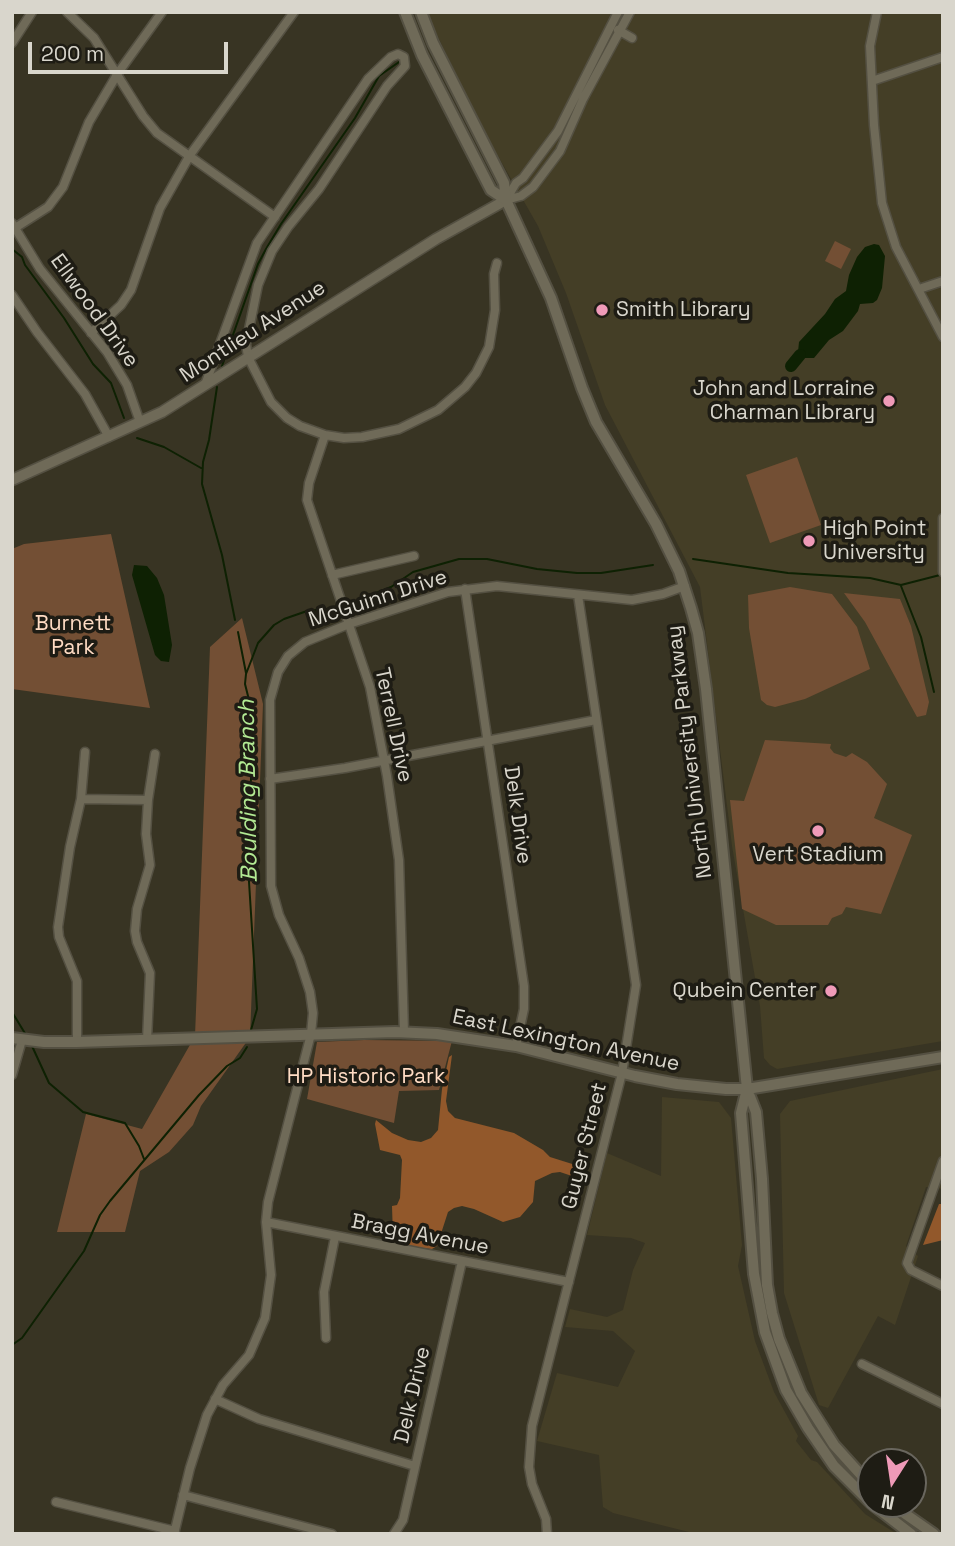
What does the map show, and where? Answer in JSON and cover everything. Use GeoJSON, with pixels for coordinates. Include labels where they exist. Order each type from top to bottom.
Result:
{"type":"FeatureCollection","features":[{"type":"Feature","properties":{"kind":"main road","name":"North University Parkway"},"geometry":{"type":"LineString","coordinates":[[405,12],[422,55],[491,190],[506,200]]}},
{"type":"Feature","properties":{"kind":"main road","name":"North University Parkway"},"geometry":{"type":"LineString","coordinates":[[421,12],[433,43],[504,183],[506,200],[551,298],[596,422],[656,524],[685,586],[698,633],[747,1089],[741,1113],[754,1275],[773,1340]]}},
{"type":"Feature","properties":{"kind":"main road","name":"East Lexington Avenue"},"geometry":{"type":"LineString","coordinates":[[17,1039],[77,1042],[404,1032],[463,1037],[516,1046],[622,1073],[692,1086],[747,1089],[943,1057]]}},
{"type":"Feature","properties":{"kind":"main road"},"geometry":{"type":"LineString","coordinates":[[773,1340],[789,1395],[816,1442],[857,1490]]}},
{"type":"Feature","properties":{"kind":"main road"},"geometry":{"type":"LineString","coordinates":[[773,1340],[821,1427],[857,1470]]}},
{"type":"Feature","properties":{"kind":"main road"},"geometry":{"type":"LineString","coordinates":[[789,1395],[801,1405],[814,1427],[821,1427]]}},
{"type":"Feature","properties":{"kind":"main road"},"geometry":{"type":"LineString","coordinates":[[816,1442],[825,1443],[857,1479]]}},
{"type":"Feature","properties":{"kind":"main road"},"geometry":{"type":"LineString","coordinates":[[890,1518],[911,1534]]}},
{"type":"Feature","properties":{"kind":"main road"},"geometry":{"type":"LineString","coordinates":[[911,1518],[934,1534]]}},
{"type":"Feature","properties":{"kind":"street"},"geometry":{"type":"LineString","coordinates":[[12,43],[32,12]]}},
{"type":"Feature","properties":{"kind":"street"},"geometry":{"type":"LineString","coordinates":[[67,12],[94,38],[143,116],[158,132],[275,217]]}},
{"type":"Feature","properties":{"kind":"street"},"geometry":{"type":"LineString","coordinates":[[14,226],[48,207],[63,187],[89,122],[118,73],[162,12]]}},
{"type":"Feature","properties":{"kind":"street"},"geometry":{"type":"LineString","coordinates":[[91,333],[121,305],[131,290],[160,208],[190,155],[294,12]]}},
{"type":"Feature","properties":{"kind":"street"},"geometry":{"type":"LineString","coordinates":[[506,200],[516,183],[523,178],[558,131],[618,12]]}},
{"type":"Feature","properties":{"kind":"street"},"geometry":{"type":"LineString","coordinates":[[506,200],[521,196],[533,187],[560,151],[583,99],[630,12]]}},
{"type":"Feature","properties":{"kind":"street"},"geometry":{"type":"LineString","coordinates":[[877,12],[870,46],[882,203],[896,247],[943,337]]}},
{"type":"Feature","properties":{"kind":"street"},"geometry":{"type":"LineString","coordinates":[[618,30],[632,38]]}},
{"type":"Feature","properties":{"kind":"street"},"geometry":{"type":"LineString","coordinates":[[205,386],[257,243],[316,160],[368,79],[391,57],[398,54],[404,57],[405,66],[387,86],[319,189],[272,251],[253,306],[246,344],[247,356],[271,402],[300,426],[325,436],[362,437],[399,429],[438,410],[465,387],[476,373],[489,347],[495,310],[494,274],[497,263]]}},
{"type":"Feature","properties":{"kind":"street"},"geometry":{"type":"LineString","coordinates":[[873,81],[943,58]]}},
{"type":"Feature","properties":{"kind":"street","name":"Montlieu Avenue"},"geometry":{"type":"LineString","coordinates":[[12,480],[162,412],[436,239],[506,200]]}},
{"type":"Feature","properties":{"kind":"street","name":"Ellwood Drive"},"geometry":{"type":"LineString","coordinates":[[14,226],[40,269],[107,352],[127,385],[140,422]]}},
{"type":"Feature","properties":{"kind":"street"},"geometry":{"type":"LineString","coordinates":[[919,289],[943,281]]}},
{"type":"Feature","properties":{"kind":"street"},"geometry":{"type":"LineString","coordinates":[[12,295],[85,394],[110,437]]}},
{"type":"Feature","properties":{"kind":"street","name":"Terrell Drive"},"geometry":{"type":"LineString","coordinates":[[325,436],[309,483],[307,500],[370,687],[384,760],[399,860],[404,1032]]}},
{"type":"Feature","properties":{"kind":"street"},"geometry":{"type":"LineString","coordinates":[[943,518],[943,572]]}},
{"type":"Feature","properties":{"kind":"street","name":"McGuinn Drive"},"geometry":{"type":"LineString","coordinates":[[332,575],[414,556]]}},
{"type":"Feature","properties":{"kind":"street","name":"McGuinn Drive"},"geometry":{"type":"LineString","coordinates":[[174,1533],[207,1415],[223,1385],[248,1354],[265,1318],[271,1275],[266,1222],[268,1202],[311,1034],[313,1013],[307,984],[299,958],[279,915],[271,886],[270,700],[278,671],[289,656],[305,642],[349,624],[465,589],[512,586],[632,600],[663,594],[685,586]]}},
{"type":"Feature","properties":{"kind":"street","name":"Delk Drive"},"geometry":{"type":"LineString","coordinates":[[465,589],[524,986],[524,1009],[516,1046]]}},
{"type":"Feature","properties":{"kind":"street","name":"Guyer Street"},"geometry":{"type":"LineString","coordinates":[[547,1534],[541,1502],[532,1484],[532,1426],[622,1073],[636,999],[578,595]]}},
{"type":"Feature","properties":{"kind":"street"},"geometry":{"type":"LineString","coordinates":[[270,779],[596,720]]}},
{"type":"Feature","properties":{"kind":"street"},"geometry":{"type":"LineString","coordinates":[[77,1042],[77,981],[58,927],[70,847],[81,799],[85,752]]}},
{"type":"Feature","properties":{"kind":"street"},"geometry":{"type":"LineString","coordinates":[[147,1040],[150,973],[135,932],[150,865],[146,834],[155,754]]}},
{"type":"Feature","properties":{"kind":"street"},"geometry":{"type":"LineString","coordinates":[[81,799],[148,800]]}},
{"type":"Feature","properties":{"kind":"street"},"geometry":{"type":"LineString","coordinates":[[12,1075],[17,1039]]}},
{"type":"Feature","properties":{"kind":"street"},"geometry":{"type":"LineString","coordinates":[[943,1161],[907,1262],[911,1270],[943,1286]]}},
{"type":"Feature","properties":{"kind":"street","name":"Bragg Avenue"},"geometry":{"type":"LineString","coordinates":[[266,1222],[569,1282]]}},
{"type":"Feature","properties":{"kind":"street"},"geometry":{"type":"LineString","coordinates":[[326,1338],[324,1292],[335,1237]]}},
{"type":"Feature","properties":{"kind":"street","name":"Delk Drive"},"geometry":{"type":"LineString","coordinates":[[394,1534],[403,1520],[462,1261]]}},
{"type":"Feature","properties":{"kind":"street"},"geometry":{"type":"LineString","coordinates":[[862,1364],[943,1404]]}},
{"type":"Feature","properties":{"kind":"street"},"geometry":{"type":"LineString","coordinates":[[215,1399],[259,1419],[415,1466]]}},
{"type":"Feature","properties":{"kind":"street"},"geometry":{"type":"LineString","coordinates":[[183,1495],[331,1534]]}},
{"type":"Feature","properties":{"kind":"street"},"geometry":{"type":"LineString","coordinates":[[56,1502],[174,1533]]}},
{"type":"Feature","properties":{"kind":"shaded area","name":"High Point University"},"geometry":{"type":"Polygon","coordinates":[[[426,12],[943,12],[943,1041],[777,1069],[764,1058],[760,1006],[732,846],[700,587],[605,405],[566,293],[538,226],[482,128],[426,12]]]}},
{"type":"Feature","properties":{"kind":"shaded area"},"geometry":{"type":"Polygon","coordinates":[[[879,245],[885,256],[882,288],[877,300],[860,304],[843,331],[829,340],[814,358],[805,358],[798,352],[799,342],[835,299],[846,291],[857,257],[865,247],[879,245]]]}},
{"type":"Feature","properties":{"kind":"shaded area"},"geometry":{"type":"Polygon","coordinates":[[[134,565],[147,566],[157,578],[164,595],[172,645],[169,662],[161,661],[155,655],[132,575],[134,565]]]}},
{"type":"Feature","properties":{"kind":"shaded area"},"geometry":{"type":"Polygon","coordinates":[[[452,1055],[446,1101],[448,1111],[455,1118],[514,1133],[550,1157],[585,1168],[575,1177],[560,1172],[535,1181],[533,1202],[520,1217],[503,1222],[462,1206],[448,1212],[437,1246],[432,1249],[403,1246],[393,1237],[392,1206],[397,1205],[400,1198],[402,1160],[400,1155],[380,1150],[376,1120],[392,1133],[408,1140],[421,1142],[431,1138],[438,1130],[442,1089],[449,1057],[452,1055]]]}},
{"type":"Feature","properties":{"kind":"shaded area"},"geometry":{"type":"Polygon","coordinates":[[[943,1069],[943,1189],[926,1187],[906,1246],[918,1256],[895,1325],[878,1316],[828,1408],[819,1405],[784,1293],[780,1114],[790,1101],[943,1069]]]}},
{"type":"Feature","properties":{"kind":"shaded area"},"geometry":{"type":"Polygon","coordinates":[[[662,1097],[719,1102],[731,1118],[742,1245],[738,1266],[755,1341],[774,1392],[798,1436],[796,1441],[811,1460],[817,1462],[857,1505],[857,1518],[871,1518],[897,1534],[697,1534],[613,1513],[603,1507],[599,1455],[537,1441],[557,1373],[618,1387],[635,1351],[613,1331],[565,1327],[570,1309],[607,1317],[623,1310],[633,1270],[645,1243],[631,1238],[587,1235],[607,1153],[661,1176],[662,1097]]]}},
{"type":"Feature","properties":{"kind":"shaded area"},"geometry":{"type":"Polygon","coordinates":[[[939,1204],[943,1204],[943,1240],[923,1245],[939,1204]]]}},
{"type":"Feature","properties":{"kind":"green space"},"geometry":{"type":"Polygon","coordinates":[[[835,241],[851,249],[841,269],[825,261],[835,241]]]}},
{"type":"Feature","properties":{"kind":"green space"},"geometry":{"type":"Polygon","coordinates":[[[797,457],[821,525],[770,543],[746,475],[797,457]]]}},
{"type":"Feature","properties":{"kind":"green space","name":"Burnett Park"},"geometry":{"type":"Polygon","coordinates":[[[111,534],[150,708],[12,689],[12,549],[24,544],[111,534]]]}},
{"type":"Feature","properties":{"kind":"green space"},"geometry":{"type":"Polygon","coordinates":[[[790,587],[832,594],[857,627],[870,669],[805,699],[775,707],[761,700],[749,628],[748,595],[790,587]]]}},
{"type":"Feature","properties":{"kind":"green space"},"geometry":{"type":"Polygon","coordinates":[[[844,593],[900,599],[911,626],[929,702],[926,715],[917,717],[865,622],[844,593]]]}},
{"type":"Feature","properties":{"kind":"green space"},"geometry":{"type":"Polygon","coordinates":[[[242,618],[263,704],[250,1037],[201,1106],[193,1125],[169,1152],[140,1171],[125,1232],[57,1232],[86,1114],[142,1129],[195,1036],[210,647],[242,618]]]}},
{"type":"Feature","properties":{"kind":"green space","name":"Vert Stadium"},"geometry":{"type":"Polygon","coordinates":[[[765,740],[831,744],[830,748],[834,753],[846,757],[852,753],[867,762],[887,784],[874,818],[912,835],[881,914],[846,907],[842,914],[832,918],[828,925],[776,925],[742,909],[730,800],[744,801],[765,740]]]}},
{"type":"Feature","properties":{"kind":"green space","name":"HP Historic Park"},"geometry":{"type":"Polygon","coordinates":[[[452,1041],[439,1090],[399,1091],[394,1123],[307,1099],[317,1042],[452,1041]]]}},
{"type":"Feature","properties":{"kind":"waterway"},"geometry":{"type":"LineString","coordinates":[[222,366],[258,264],[266,249],[355,118],[379,76],[399,62]]}},
{"type":"Feature","properties":{"kind":"waterway"},"geometry":{"type":"LineString","coordinates":[[12,249],[22,257],[93,364],[111,383],[124,418]]}},
{"type":"Feature","properties":{"kind":"waterway"},"geometry":{"type":"LineString","coordinates":[[791,366],[800,355]]}},
{"type":"Feature","properties":{"kind":"waterway"},"geometry":{"type":"LineString","coordinates":[[217,387],[203,462],[202,484],[222,555],[235,620]]}},
{"type":"Feature","properties":{"kind":"waterway"},"geometry":{"type":"LineString","coordinates":[[137,438],[164,447],[201,468]]}},
{"type":"Feature","properties":{"kind":"waterway","name":"Boulding Branch"},"geometry":{"type":"LineString","coordinates":[[347,605],[391,587],[413,572],[459,559],[487,559],[537,569],[577,573],[601,573],[653,565]]}},
{"type":"Feature","properties":{"kind":"waterway","name":"Boulding Branch"},"geometry":{"type":"LineString","coordinates":[[693,559],[788,573],[870,578],[901,585],[940,575]]}},
{"type":"Feature","properties":{"kind":"waterway"},"geometry":{"type":"LineString","coordinates":[[901,586],[921,637],[934,692]]}},
{"type":"Feature","properties":{"kind":"waterway","name":"Boulding Branch"},"geometry":{"type":"LineString","coordinates":[[251,1030],[257,1009],[246,834],[251,779],[250,704],[245,684],[246,674],[258,643],[274,625],[307,611],[336,608]]}},
{"type":"Feature","properties":{"kind":"waterway"},"geometry":{"type":"LineString","coordinates":[[238,632],[246,673]]}},
{"type":"Feature","properties":{"kind":"waterway"},"geometry":{"type":"LineString","coordinates":[[12,1012],[26,1035]]}},
{"type":"Feature","properties":{"kind":"waterway"},"geometry":{"type":"LineString","coordinates":[[32,1046],[49,1083],[83,1112],[125,1123],[144,1159]]}},
{"type":"Feature","properties":{"kind":"waterway","name":"Boulding Branch"},"geometry":{"type":"LineString","coordinates":[[12,1345],[22,1338],[84,1251],[100,1215],[110,1201],[199,1095],[227,1066],[240,1058],[247,1047]]}},
{"type":"Feature","properties":{"kind":"waterway"},"geometry":{"type":"LineString","coordinates":[[417,1534],[451,1534]]}},
{"type":"Feature","properties":{"kind":"place","name":"Smith Library"},"geometry":{"type":"Point","coordinates":[602,310]}},
{"type":"Feature","properties":{"kind":"place","name":"John and Lorraine Charman Library"},"geometry":{"type":"Point","coordinates":[889,401]}},
{"type":"Feature","properties":{"kind":"place","name":"High Point University"},"geometry":{"type":"Point","coordinates":[809,541]}},
{"type":"Feature","properties":{"kind":"place","name":"Vert Stadium"},"geometry":{"type":"Point","coordinates":[818,831]}},
{"type":"Feature","properties":{"kind":"place","name":"Qubein Center"},"geometry":{"type":"Point","coordinates":[831,991]}}]}
